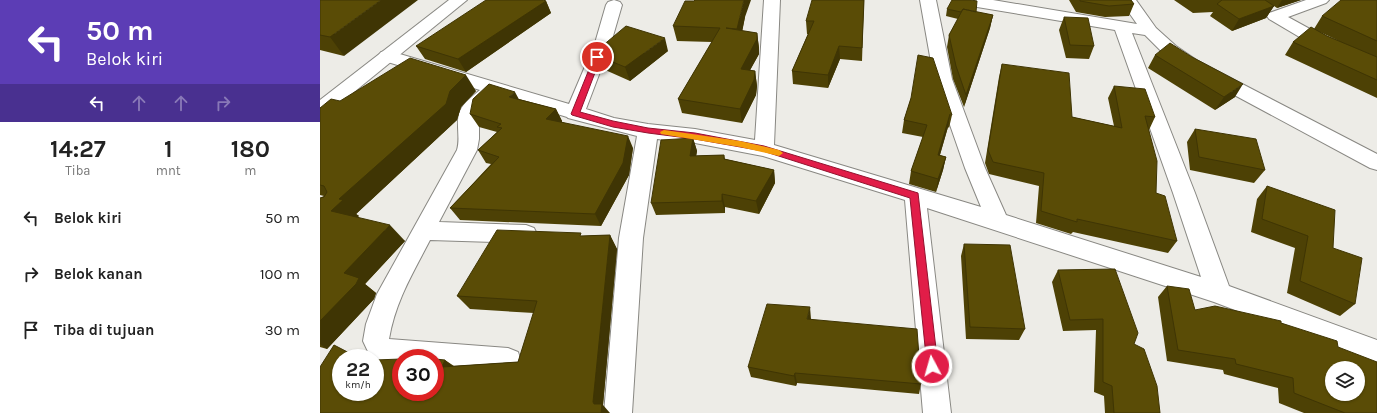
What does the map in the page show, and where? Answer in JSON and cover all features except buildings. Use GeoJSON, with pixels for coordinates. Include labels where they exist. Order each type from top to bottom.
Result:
{"type":"FeatureCollection","features":[{"type":"Feature","properties":{"kind":"street"},"geometry":{"type":"LineString","coordinates":[[320,110],[459,0]]}},
{"type":"Feature","properties":{"kind":"street"},"geometry":{"type":"LineString","coordinates":[[764,148],[772,0]]}},
{"type":"Feature","properties":{"kind":"street"},"geometry":{"type":"LineString","coordinates":[[928,0],[943,79],[975,168],[998,221]]}},
{"type":"Feature","properties":{"kind":"street"},"geometry":{"type":"LineString","coordinates":[[965,0],[1150,31]]}},
{"type":"Feature","properties":{"kind":"street"},"geometry":{"type":"LineString","coordinates":[[1128,0],[1150,31],[1170,50],[1192,65],[1377,163]]}},
{"type":"Feature","properties":{"kind":"street"},"geometry":{"type":"LineString","coordinates":[[1321,0],[1269,12],[1324,44],[1377,68]]}},
{"type":"Feature","properties":{"kind":"street"},"geometry":{"type":"LineString","coordinates":[[575,114],[602,43],[614,5]]}},
{"type":"Feature","properties":{"kind":"street"},"geometry":{"type":"LineString","coordinates":[[1121,26],[1184,193],[1219,292]]}},
{"type":"Feature","properties":{"kind":"street"},"geometry":{"type":"LineString","coordinates":[[387,56],[493,87],[575,114],[613,124],[764,148],[1219,292],[1377,352]]}},
{"type":"Feature","properties":{"kind":"street"},"geometry":{"type":"LineString","coordinates":[[493,87],[470,110],[468,119],[470,142],[462,161],[389,294],[379,324],[376,341],[380,349],[390,352],[508,361]]}},
{"type":"Feature","properties":{"kind":"street"},"geometry":{"type":"LineString","coordinates":[[618,413],[620,238],[648,130]]}},
{"type":"Feature","properties":{"kind":"street"},"geometry":{"type":"LineString","coordinates":[[914,196],[937,413]]}},
{"type":"Feature","properties":{"kind":"street"},"geometry":{"type":"LineString","coordinates":[[423,231],[550,235]]}},
{"type":"Feature","properties":{"kind":"slow traffic"},"geometry":{"type":"LineString","coordinates":[[664,132],[764,148],[779,153]]}},
{"type":"Feature","properties":{"kind":"route"},"geometry":{"type":"LineString","coordinates":[[597,57],[575,114],[613,124],[764,148],[914,196],[932,366]]}}]}
